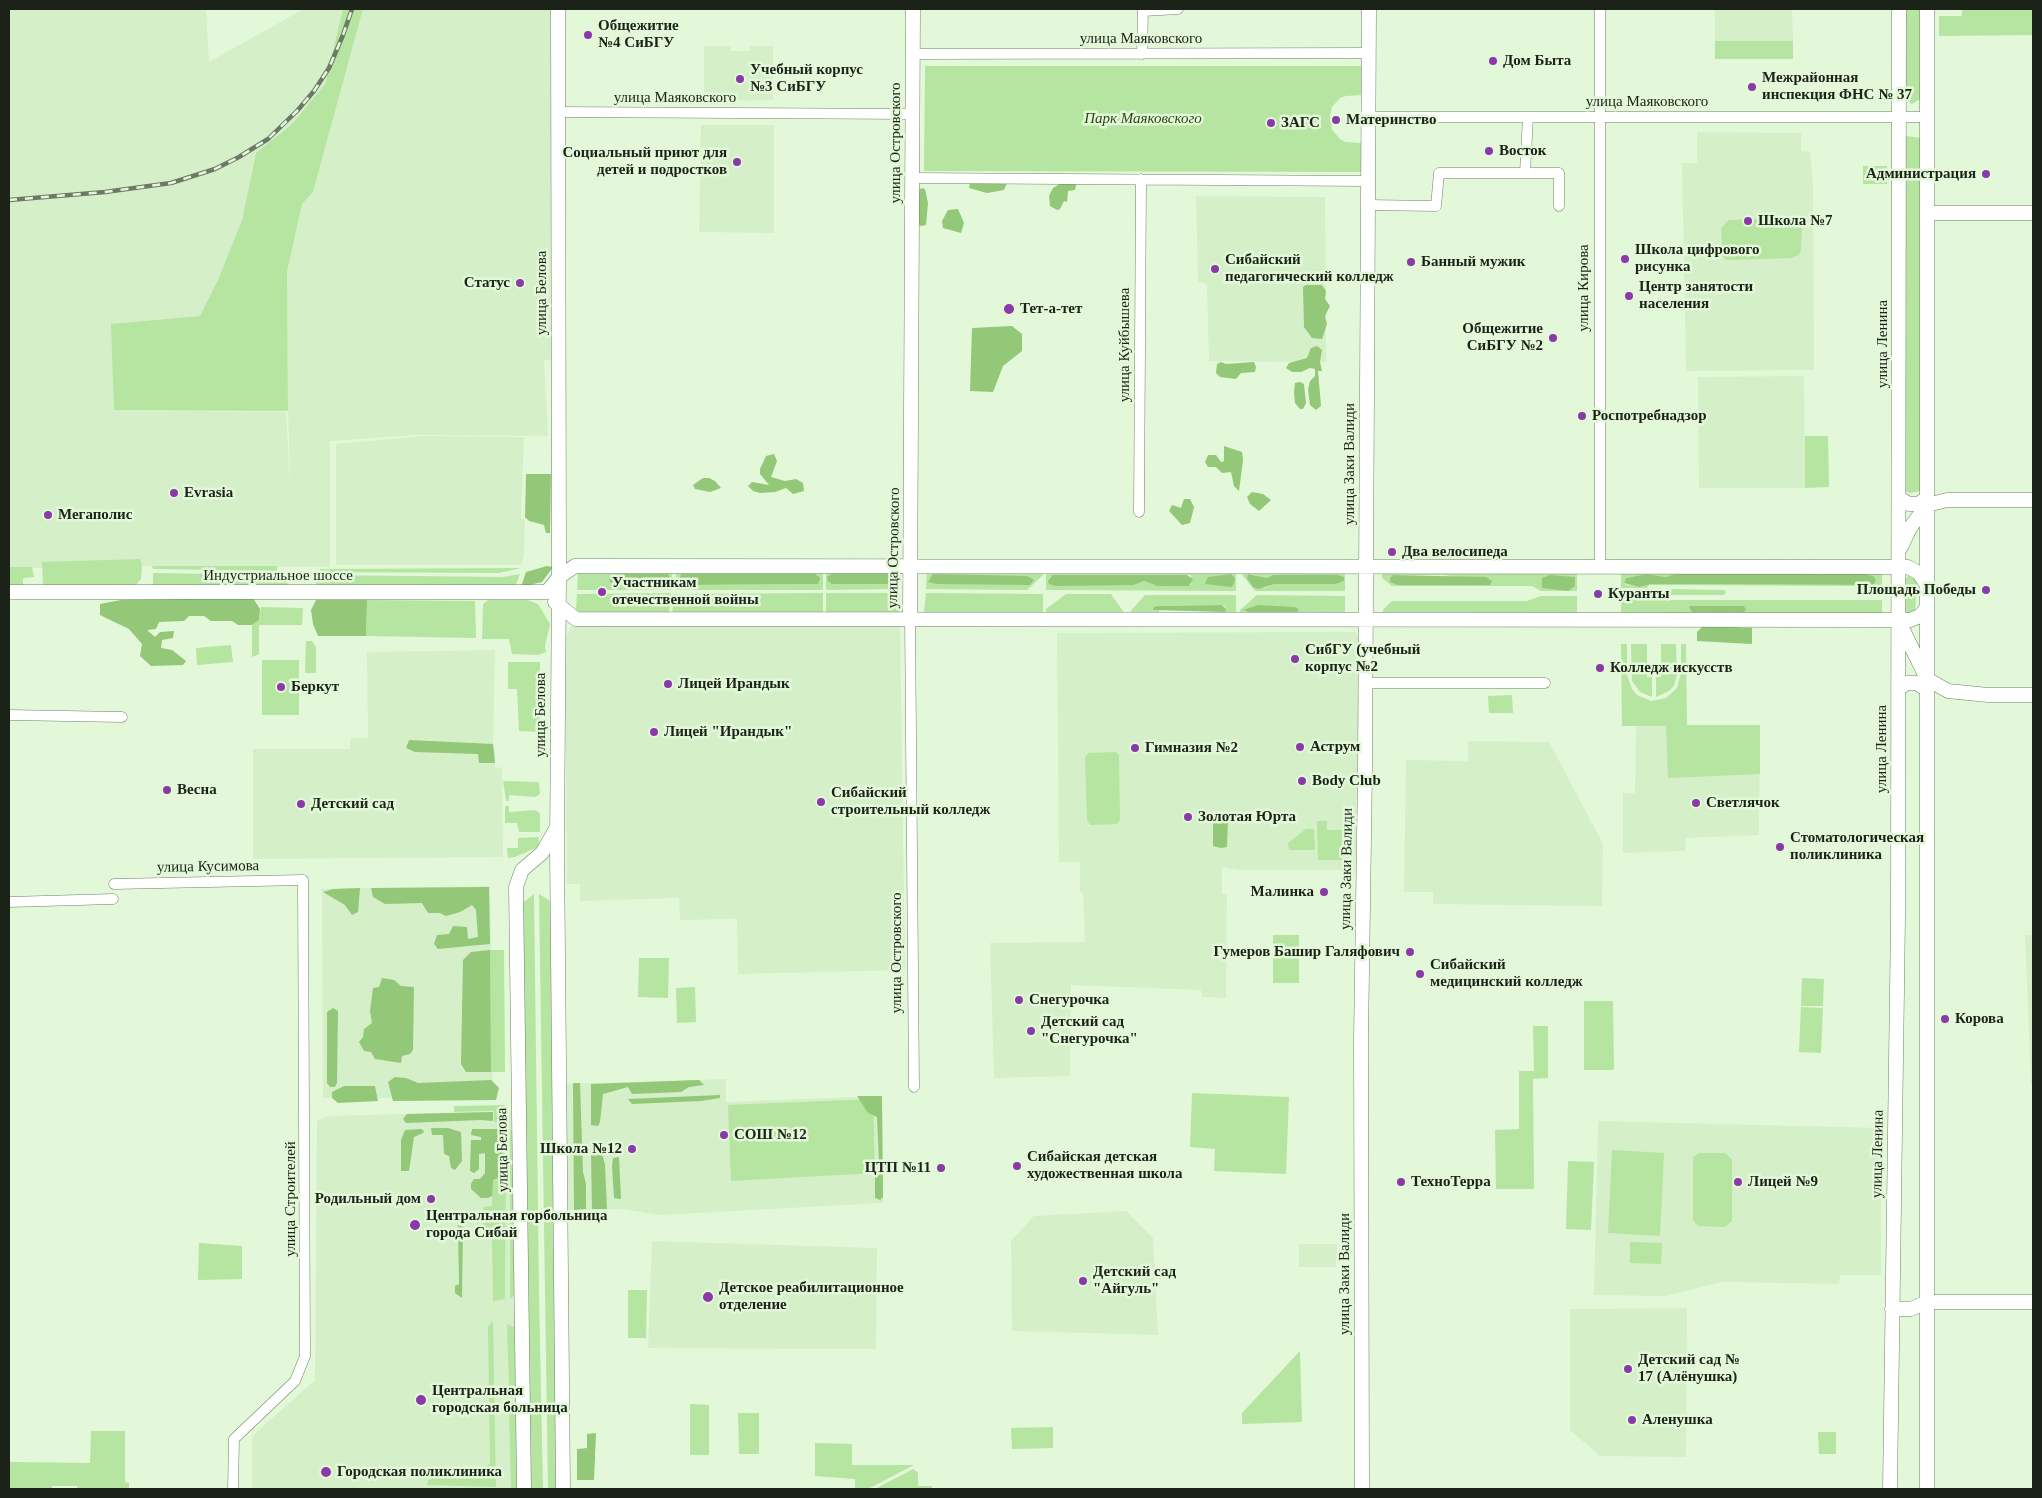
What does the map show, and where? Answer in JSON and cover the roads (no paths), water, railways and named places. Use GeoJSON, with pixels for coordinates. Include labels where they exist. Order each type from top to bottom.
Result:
{"type":"FeatureCollection","features":[{"type":"Feature","properties":{"kind":"main road","name":"улица Белова"},"geometry":{"type":"LineString","coordinates":[[558,9],[559,606],[557,849],[563,1489]]}},
{"type":"Feature","properties":{"kind":"main road","name":"улица Островского"},"geometry":{"type":"LineString","coordinates":[[910,619],[913,9]]}},
{"type":"Feature","properties":{"kind":"main road","name":"улица Заки Валиди"},"geometry":{"type":"LineString","coordinates":[[1362,1489],[1361,1038],[1369,9]]}},
{"type":"Feature","properties":{"kind":"main road","name":"улица Ленина"},"geometry":{"type":"LineString","coordinates":[[1890,1489],[1898,918],[1899,9]]}},
{"type":"Feature","properties":{"kind":"main road"},"geometry":{"type":"LineString","coordinates":[[1927,9],[1927,1489]]}},
{"type":"Feature","properties":{"kind":"main road"},"geometry":{"type":"LineString","coordinates":[[1927,213],[2033,213]]}},
{"type":"Feature","properties":{"kind":"main road"},"geometry":{"type":"LineString","coordinates":[[1899,498],[1909,504],[1947,500],[2033,500]]}},
{"type":"Feature","properties":{"kind":"main road"},"geometry":{"type":"LineString","coordinates":[[1899,568],[1901,546],[1927,502]]}},
{"type":"Feature","properties":{"kind":"main road"},"geometry":{"type":"LineString","coordinates":[[559,558],[575,566],[1908,568],[1920,573],[1927,585]]}},
{"type":"Feature","properties":{"kind":"main road"},"geometry":{"type":"LineString","coordinates":[[575,566],[559,578],[547,592],[559,606],[576,619]]}},
{"type":"Feature","properties":{"kind":"main road","name":"Индустриальное шоссе"},"geometry":{"type":"LineString","coordinates":[[9,592],[547,592]]}},
{"type":"Feature","properties":{"kind":"main road"},"geometry":{"type":"LineString","coordinates":[[558,632],[576,619],[1910,620],[1920,616],[1926,608]]}},
{"type":"Feature","properties":{"kind":"main road"},"geometry":{"type":"LineString","coordinates":[[1898,620],[1927,684]]}},
{"type":"Feature","properties":{"kind":"main road"},"geometry":{"type":"LineString","coordinates":[[1898,689],[1907,683],[1918,683],[1948,691],[1988,695],[2033,694]]}},
{"type":"Feature","properties":{"kind":"main road","name":"улица Белова"},"geometry":{"type":"LineString","coordinates":[[524,1489],[516,887],[522,870],[545,847],[554,834],[557,823]]}},
{"type":"Feature","properties":{"kind":"main road"},"geometry":{"type":"LineString","coordinates":[[546,862],[557,849]]}},
{"type":"Feature","properties":{"kind":"main road"},"geometry":{"type":"LineString","coordinates":[[529,863],[546,862],[558,872]]}},
{"type":"Feature","properties":{"kind":"main road"},"geometry":{"type":"LineString","coordinates":[[1892,1309],[1911,1309],[1927,1302],[2033,1302]]}},
{"type":"Feature","properties":{"kind":"street"},"geometry":{"type":"LineString","coordinates":[[1142,54],[1142,10],[1178,9]]}},
{"type":"Feature","properties":{"kind":"street","name":"улица Кирова"},"geometry":{"type":"LineString","coordinates":[[1600,9],[1598,117],[1600,567]]}},
{"type":"Feature","properties":{"kind":"street","name":"улица Маяковского"},"geometry":{"type":"LineString","coordinates":[[913,54],[1369,53]]}},
{"type":"Feature","properties":{"kind":"street","name":"улица Маяковского"},"geometry":{"type":"LineString","coordinates":[[557,112],[913,114]]}},
{"type":"Feature","properties":{"kind":"street","name":"улица Маяковского"},"geometry":{"type":"LineString","coordinates":[[1368,116],[1927,117]]}},
{"type":"Feature","properties":{"kind":"street"},"geometry":{"type":"LineString","coordinates":[[1526,173],[1528,117]]}},
{"type":"Feature","properties":{"kind":"street"},"geometry":{"type":"LineString","coordinates":[[1367,205],[1436,206],[1439,173],[1559,173],[1559,206]]}},
{"type":"Feature","properties":{"kind":"street"},"geometry":{"type":"LineString","coordinates":[[913,178],[1367,181]]}},
{"type":"Feature","properties":{"kind":"street","name":"улица Куйбышева"},"geometry":{"type":"LineString","coordinates":[[1139,512],[1141,179]]}},
{"type":"Feature","properties":{"kind":"street","name":"улица Островского"},"geometry":{"type":"LineString","coordinates":[[910,619],[914,1087]]}},
{"type":"Feature","properties":{"kind":"street"},"geometry":{"type":"LineString","coordinates":[[1365,683],[1545,683]]}},
{"type":"Feature","properties":{"kind":"street"},"geometry":{"type":"LineString","coordinates":[[9,715],[122,717]]}},
{"type":"Feature","properties":{"kind":"street","name":"улица Кусимова"},"geometry":{"type":"LineString","coordinates":[[114,884],[303,880]]}},
{"type":"Feature","properties":{"kind":"street","name":"улица Строителей"},"geometry":{"type":"LineString","coordinates":[[234,1489],[234,1439],[295,1381],[305,1356],[303,880]]}},
{"type":"Feature","properties":{"kind":"street"},"geometry":{"type":"LineString","coordinates":[[9,902],[113,899]]}},
{"type":"Feature","properties":{"kind":"railway"},"geometry":{"type":"LineString","coordinates":[[9,200],[105,192],[171,183],[215,169],[239,157],[268,139],[297,111],[314,91],[329,68],[352,9]]}},
{"type":"Feature","properties":{"kind":"place","name":"Общежитие №4 СиБГУ"},"geometry":{"type":"Point","coordinates":[588,35]}},
{"type":"Feature","properties":{"kind":"place","name":"Дом Быта"},"geometry":{"type":"Point","coordinates":[1493,61]}},
{"type":"Feature","properties":{"kind":"place","name":"Учебный корпус №3 СиБГУ"},"geometry":{"type":"Point","coordinates":[740,79]}},
{"type":"Feature","properties":{"kind":"place","name":"Межрайонная инспекция ФНС № 37"},"geometry":{"type":"Point","coordinates":[1752,87]}},
{"type":"Feature","properties":{"kind":"place","name":"Материнство"},"geometry":{"type":"Point","coordinates":[1336,120]}},
{"type":"Feature","properties":{"kind":"place","name":"ЗАГС"},"geometry":{"type":"Point","coordinates":[1271,123]}},
{"type":"Feature","properties":{"kind":"place","name":"Восток"},"geometry":{"type":"Point","coordinates":[1489,151]}},
{"type":"Feature","properties":{"kind":"place","name":"Социальный приют для детей и подростков"},"geometry":{"type":"Point","coordinates":[737,162]}},
{"type":"Feature","properties":{"kind":"place","name":"Администрация"},"geometry":{"type":"Point","coordinates":[1986,174]}},
{"type":"Feature","properties":{"kind":"place","name":"Школа №7"},"geometry":{"type":"Point","coordinates":[1748,221]}},
{"type":"Feature","properties":{"kind":"place","name":"Школа цифрового рисунка"},"geometry":{"type":"Point","coordinates":[1625,259]}},
{"type":"Feature","properties":{"kind":"place","name":"Банный мужик"},"geometry":{"type":"Point","coordinates":[1411,262]}},
{"type":"Feature","properties":{"kind":"place","name":"Сибайский педагогический колледж"},"geometry":{"type":"Point","coordinates":[1215,269]}},
{"type":"Feature","properties":{"kind":"place","name":"Статус"},"geometry":{"type":"Point","coordinates":[520,283]}},
{"type":"Feature","properties":{"kind":"place","name":"Центр занятости населения"},"geometry":{"type":"Point","coordinates":[1629,296]}},
{"type":"Feature","properties":{"kind":"place","name":"Тет-а-тет"},"geometry":{"type":"Point","coordinates":[1009,309]}},
{"type":"Feature","properties":{"kind":"place","name":"Общежитие СиБГУ №2"},"geometry":{"type":"Point","coordinates":[1553,338]}},
{"type":"Feature","properties":{"kind":"place","name":"Роспотребнадзор"},"geometry":{"type":"Point","coordinates":[1582,416]}},
{"type":"Feature","properties":{"kind":"place","name":"Evrasia"},"geometry":{"type":"Point","coordinates":[174,493]}},
{"type":"Feature","properties":{"kind":"place","name":"Мегаполис"},"geometry":{"type":"Point","coordinates":[48,515]}},
{"type":"Feature","properties":{"kind":"place","name":"Два велосипеда"},"geometry":{"type":"Point","coordinates":[1392,552]}},
{"type":"Feature","properties":{"kind":"place","name":"Площадь Победы"},"geometry":{"type":"Point","coordinates":[1986,590]}},
{"type":"Feature","properties":{"kind":"place","name":"Участникам отечественной войны"},"geometry":{"type":"Point","coordinates":[602,592]}},
{"type":"Feature","properties":{"kind":"place","name":"Куранты"},"geometry":{"type":"Point","coordinates":[1598,594]}},
{"type":"Feature","properties":{"kind":"place","name":"СибГУ (учебный корпус №2"},"geometry":{"type":"Point","coordinates":[1295,659]}},
{"type":"Feature","properties":{"kind":"place","name":"Колледж искусств"},"geometry":{"type":"Point","coordinates":[1600,668]}},
{"type":"Feature","properties":{"kind":"place","name":"Лицей Ирандык"},"geometry":{"type":"Point","coordinates":[668,684]}},
{"type":"Feature","properties":{"kind":"place","name":"Беркут"},"geometry":{"type":"Point","coordinates":[281,687]}},
{"type":"Feature","properties":{"kind":"place","name":"Лицей \"Ирандык\""},"geometry":{"type":"Point","coordinates":[654,732]}},
{"type":"Feature","properties":{"kind":"place","name":"Аструм"},"geometry":{"type":"Point","coordinates":[1300,747]}},
{"type":"Feature","properties":{"kind":"place","name":"Гимназия №2"},"geometry":{"type":"Point","coordinates":[1135,748]}},
{"type":"Feature","properties":{"kind":"place","name":"Body Club"},"geometry":{"type":"Point","coordinates":[1302,781]}},
{"type":"Feature","properties":{"kind":"place","name":"Весна"},"geometry":{"type":"Point","coordinates":[167,790]}},
{"type":"Feature","properties":{"kind":"place","name":"Сибайский строительный колледж"},"geometry":{"type":"Point","coordinates":[821,802]}},
{"type":"Feature","properties":{"kind":"place","name":"Светлячок"},"geometry":{"type":"Point","coordinates":[1696,803]}},
{"type":"Feature","properties":{"kind":"place","name":"Детский сад"},"geometry":{"type":"Point","coordinates":[301,804]}},
{"type":"Feature","properties":{"kind":"place","name":"Золотая Юрта"},"geometry":{"type":"Point","coordinates":[1188,817]}},
{"type":"Feature","properties":{"kind":"place","name":"Стоматологическая поликлиника"},"geometry":{"type":"Point","coordinates":[1780,847]}},
{"type":"Feature","properties":{"kind":"place","name":"Малинка"},"geometry":{"type":"Point","coordinates":[1324,892]}},
{"type":"Feature","properties":{"kind":"place","name":"Гумеров Башир Галяфович"},"geometry":{"type":"Point","coordinates":[1410,952]}},
{"type":"Feature","properties":{"kind":"place","name":"Сибайский медицинский колледж"},"geometry":{"type":"Point","coordinates":[1420,974]}},
{"type":"Feature","properties":{"kind":"place","name":"Снегурочка"},"geometry":{"type":"Point","coordinates":[1019,1000]}},
{"type":"Feature","properties":{"kind":"place","name":"Корова"},"geometry":{"type":"Point","coordinates":[1945,1019]}},
{"type":"Feature","properties":{"kind":"place","name":"Детский сад \"Снегурочка\""},"geometry":{"type":"Point","coordinates":[1031,1031]}},
{"type":"Feature","properties":{"kind":"place","name":"СОШ №12"},"geometry":{"type":"Point","coordinates":[724,1135]}},
{"type":"Feature","properties":{"kind":"place","name":"Школа №12"},"geometry":{"type":"Point","coordinates":[632,1149]}},
{"type":"Feature","properties":{"kind":"place","name":"Сибайская детская художественная школа"},"geometry":{"type":"Point","coordinates":[1017,1166]}},
{"type":"Feature","properties":{"kind":"place","name":"ЦТП №11"},"geometry":{"type":"Point","coordinates":[941,1168]}},
{"type":"Feature","properties":{"kind":"place","name":"ТехноТерра"},"geometry":{"type":"Point","coordinates":[1401,1182]}},
{"type":"Feature","properties":{"kind":"place","name":"Лицей №9"},"geometry":{"type":"Point","coordinates":[1738,1182]}},
{"type":"Feature","properties":{"kind":"place","name":"Родильный дом"},"geometry":{"type":"Point","coordinates":[431,1199]}},
{"type":"Feature","properties":{"kind":"place","name":"Центральная горбольница города Сибай"},"geometry":{"type":"Point","coordinates":[415,1225]}},
{"type":"Feature","properties":{"kind":"place","name":"Детский сад \"Айгуль\""},"geometry":{"type":"Point","coordinates":[1083,1281]}},
{"type":"Feature","properties":{"kind":"place","name":"Детское реабилитационное отделение"},"geometry":{"type":"Point","coordinates":[708,1297]}},
{"type":"Feature","properties":{"kind":"place","name":"Детский сад № 17 (Алёнушка)"},"geometry":{"type":"Point","coordinates":[1628,1369]}},
{"type":"Feature","properties":{"kind":"place","name":"Центральная городская больница"},"geometry":{"type":"Point","coordinates":[421,1400]}},
{"type":"Feature","properties":{"kind":"place","name":"Аленушка"},"geometry":{"type":"Point","coordinates":[1632,1420]}},
{"type":"Feature","properties":{"kind":"place","name":"Городская поликлиника"},"geometry":{"type":"Point","coordinates":[326,1472]}},
{"type":"Feature","properties":{"kind":"park label","name":"Парк Маяковского"},"geometry":{"type":"Point","coordinates":[1143,119]}}]}
